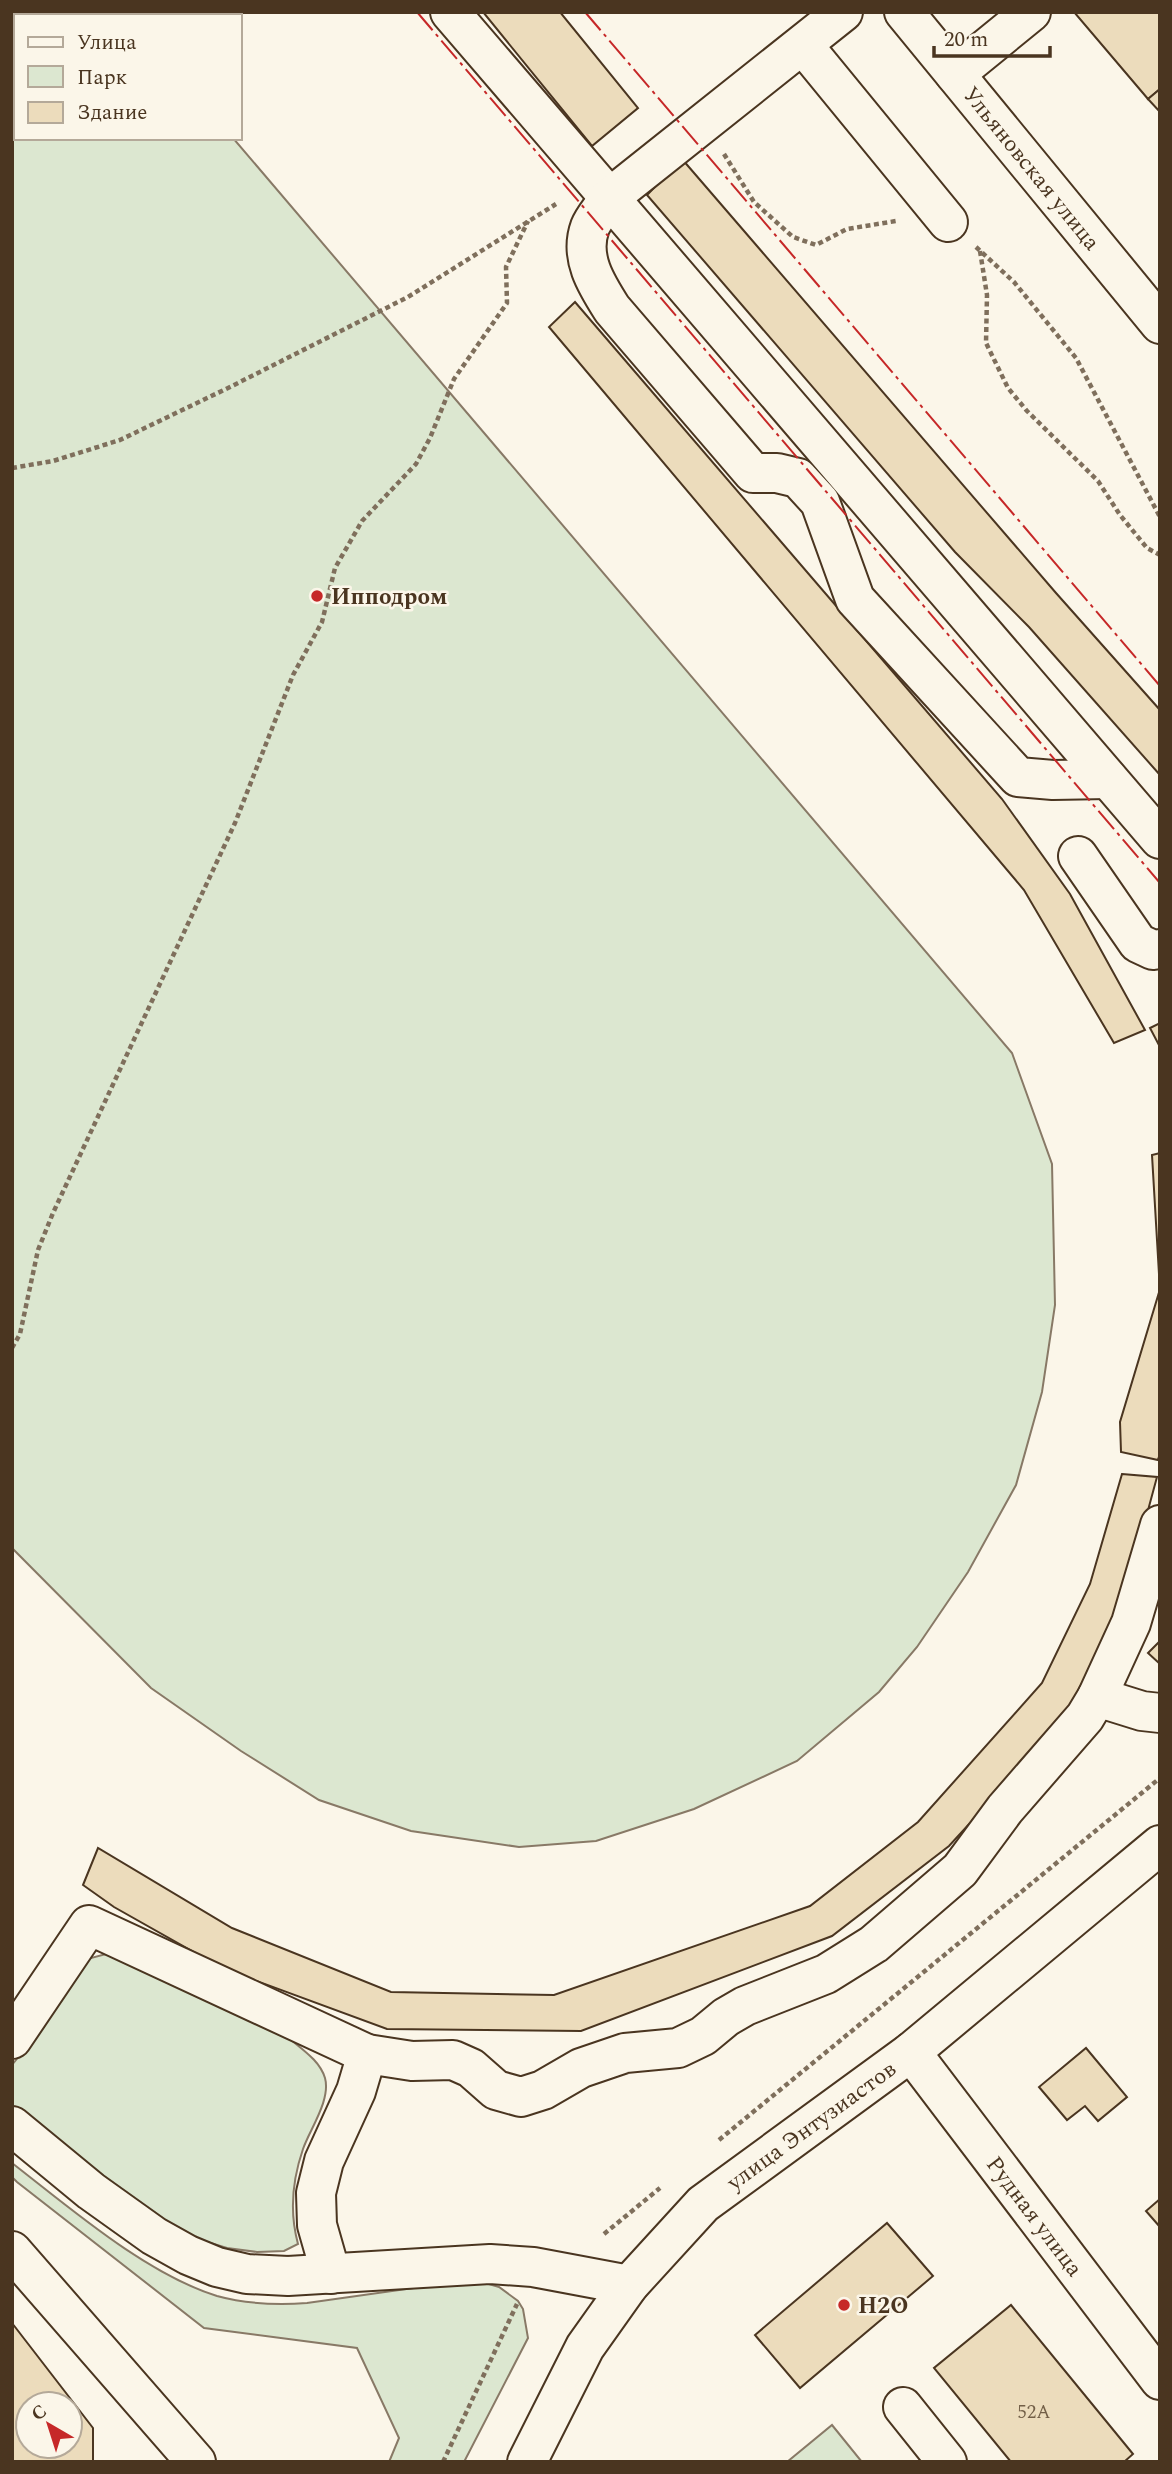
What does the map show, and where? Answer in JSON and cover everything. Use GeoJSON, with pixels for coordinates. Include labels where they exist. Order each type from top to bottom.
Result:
{"type":"FeatureCollection","features":[{"type":"Feature","properties":{"kind":"street"},"geometry":{"type":"LineString","coordinates":[[450,12],[1160,839]]}},
{"type":"Feature","properties":{"kind":"street"},"geometry":{"type":"LineString","coordinates":[[843,12],[706,123],[600,189],[586,251],[594,281],[612,309],[753,473],[777,473],[798,478],[820,502],[855,599],[1018,777],[1053,780],[1108,779]]}},
{"type":"Feature","properties":{"kind":"street","name":"Ульяновская улица"},"geometry":{"type":"LineString","coordinates":[[904,12],[1160,324]]}},
{"type":"Feature","properties":{"kind":"street"},"geometry":{"type":"LineString","coordinates":[[955,74],[1031,12]]}},
{"type":"Feature","properties":{"kind":"street"},"geometry":{"type":"LineString","coordinates":[[803,45],[948,222]]}},
{"type":"Feature","properties":{"kind":"street"},"geometry":{"type":"LineString","coordinates":[[1078,856],[1138,943],[1153,950],[1160,949]]}},
{"type":"Feature","properties":{"kind":"street"},"geometry":{"type":"LineString","coordinates":[[12,2039],[89,1925],[367,2054],[412,2061],[453,2060],[471,2068],[496,2090],[521,2097],[543,2090],[581,2068],[625,2053],[678,2048],[703,2036],[726,2017],[826,1974],[874,1944],[960,1870],[1005,1809],[1085,1717],[1097,1698],[1131,1623],[1160,1525]]}},
{"type":"Feature","properties":{"kind":"street"},"geometry":{"type":"LineString","coordinates":[[1097,1698],[1142,1711],[1160,1713]]}},
{"type":"Feature","properties":{"kind":"street","name":"улица Энтузиастов"},"geometry":{"type":"LineString","coordinates":[[527,2462],[585,2347],[629,2285],[704,2204],[911,2052],[1153,1863]]}},
{"type":"Feature","properties":{"kind":"street","name":"Рудная улица"},"geometry":{"type":"LineString","coordinates":[[911,2052],[1160,2380]]}},
{"type":"Feature","properties":{"kind":"street"},"geometry":{"type":"LineString","coordinates":[[331,2274],[317,2225],[316,2193],[324,2161],[356,2091],[367,2054]]}},
{"type":"Feature","properties":{"kind":"street"},"geometry":{"type":"LineString","coordinates":[[12,2126],[91,2191],[154,2236],[216,2267],[247,2274],[288,2276],[490,2264],[533,2267],[629,2285]]}},
{"type":"Feature","properties":{"kind":"street"},"geometry":{"type":"LineString","coordinates":[[12,2251],[196,2462]]}},
{"type":"Feature","properties":{"kind":"street"},"geometry":{"type":"LineString","coordinates":[[903,2407],[947,2462]]}},
{"type":"Feature","properties":{"kind":"path"},"geometry":{"type":"LineString","coordinates":[[706,123],[754,202],[793,237],[816,246],[847,229],[906,220],[948,222],[1014,282],[1076,358],[1160,517]]}},
{"type":"Feature","properties":{"kind":"path"},"geometry":{"type":"LineString","coordinates":[[12,468],[53,461],[120,440],[408,297],[528,221],[600,189]]}},
{"type":"Feature","properties":{"kind":"path"},"geometry":{"type":"LineString","coordinates":[[12,1348],[20,1335],[38,1250],[53,1213],[236,823],[293,675],[322,622],[335,568],[362,521],[416,464],[430,438],[454,379],[507,303],[506,267],[528,221]]}},
{"type":"Feature","properties":{"kind":"path"},"geometry":{"type":"LineString","coordinates":[[980,251],[987,295],[986,344],[1008,388],[1027,411],[1098,481],[1146,548],[1160,555]]}},
{"type":"Feature","properties":{"kind":"path"},"geometry":{"type":"LineString","coordinates":[[711,2147],[1160,1778]]}},
{"type":"Feature","properties":{"kind":"path"},"geometry":{"type":"LineString","coordinates":[[604,2234],[668,2182]]}},
{"type":"Feature","properties":{"kind":"path"},"geometry":{"type":"LineString","coordinates":[[443,2462],[518,2301]]}},
{"type":"Feature","properties":{"kind":"green space","name":"Ипподром"},"geometry":{"type":"Polygon","coordinates":[[[12,12],[125,12],[126,14],[14,14],[14,140],[235,140],[1012,1053],[1052,1164],[1055,1305],[1042,1392],[1016,1485],[968,1572],[917,1647],[879,1692],[797,1761],[694,1809],[596,1841],[519,1847],[411,1831],[319,1800],[241,1751],[151,1688],[12,1548],[12,12]]]}},
{"type":"Feature","properties":{"kind":"green space"},"geometry":{"type":"Polygon","coordinates":[[[106,1954],[290,2039],[310,2056],[323,2072],[325,2096],[303,2149],[294,2184],[293,2220],[298,2244],[284,2251],[257,2252],[227,2248],[194,2238],[160,2221],[12,2108],[12,2065],[39,2031],[87,1959],[106,1954]]]}},
{"type":"Feature","properties":{"kind":"green space"},"geometry":{"type":"Polygon","coordinates":[[[12,2163],[136,2256],[190,2286],[217,2296],[251,2302],[296,2304],[456,2282],[482,2282],[499,2287],[518,2301],[523,2309],[528,2338],[464,2462],[389,2462],[399,2438],[357,2348],[204,2328],[17,2182],[12,2177],[12,2163]]]}},
{"type":"Feature","properties":{"kind":"green space"},"geometry":{"type":"Polygon","coordinates":[[[832,2425],[862,2462],[787,2462],[832,2425]]]}},
{"type":"Feature","properties":{"kind":"building"},"geometry":{"type":"Polygon","coordinates":[[[483,12],[560,12],[638,108],[592,146],[483,12]]]}},
{"type":"Feature","properties":{"kind":"building"},"geometry":{"type":"Polygon","coordinates":[[[1074,12],[1160,12],[1160,89],[1148,99],[1074,12]]]}},
{"type":"Feature","properties":{"kind":"building"},"geometry":{"type":"Polygon","coordinates":[[[1160,89],[1160,112],[1148,99],[1160,89]]]}},
{"type":"Feature","properties":{"kind":"building"},"geometry":{"type":"Polygon","coordinates":[[[682,159],[1160,710],[1160,775],[1029,627],[955,552],[647,195],[682,159]]]}},
{"type":"Feature","properties":{"kind":"building"},"geometry":{"type":"Polygon","coordinates":[[[575,302],[1002,799],[1070,894],[1145,1030],[1114,1043],[1024,890],[549,327],[575,302]]]}},
{"type":"Feature","properties":{"kind":"building"},"geometry":{"type":"Polygon","coordinates":[[[1160,1023],[1160,1047],[1150,1028],[1160,1023]]]}},
{"type":"Feature","properties":{"kind":"building"},"geometry":{"type":"Polygon","coordinates":[[[1160,1153],[1160,1274],[1159,1274],[1152,1155],[1160,1153]]]}},
{"type":"Feature","properties":{"kind":"building"},"geometry":{"type":"Polygon","coordinates":[[[1160,1289],[1158,1460],[1121,1452],[1120,1422],[1160,1289]]]}},
{"type":"Feature","properties":{"kind":"building"},"geometry":{"type":"Polygon","coordinates":[[[1122,1474],[1157,1477],[1117,1625],[1059,1726],[949,1846],[832,1936],[581,2031],[387,2029],[224,1969],[114,1907],[83,1885],[98,1848],[232,1928],[391,1992],[554,1995],[810,1906],[918,1822],[1042,1683],[1090,1584],[1122,1474]]]}},
{"type":"Feature","properties":{"kind":"building"},"geometry":{"type":"Polygon","coordinates":[[[1160,1641],[1160,1664],[1148,1653],[1160,1641]]]}},
{"type":"Feature","properties":{"kind":"building"},"geometry":{"type":"Polygon","coordinates":[[[1086,2048],[1127,2097],[1098,2121],[1085,2106],[1067,2120],[1039,2087],[1086,2048]]]}},
{"type":"Feature","properties":{"kind":"building"},"geometry":{"type":"Polygon","coordinates":[[[1160,2199],[1160,2227],[1146,2211],[1160,2199]]]}},
{"type":"Feature","properties":{"kind":"building","name":"H2O"},"geometry":{"type":"Polygon","coordinates":[[[887,2223],[933,2276],[800,2388],[755,2335],[887,2223]]]}},
{"type":"Feature","properties":{"kind":"building"},"geometry":{"type":"Polygon","coordinates":[[[1011,2305],[1133,2454],[1124,2462],[1011,2462],[934,2368],[1011,2305]]]}},
{"type":"Feature","properties":{"kind":"building"},"geometry":{"type":"Polygon","coordinates":[[[12,2323],[64,2390],[14,2390],[14,2460],[84,2460],[84,2416],[93,2428],[93,2462],[12,2462],[12,2323]]]}},
{"type":"Feature","properties":{"kind":"power"},"geometry":{"type":"LineString","coordinates":[[417,12],[1160,883]]}},
{"type":"Feature","properties":{"kind":"power"},"geometry":{"type":"LineString","coordinates":[[585,12],[1160,686]]}},
{"type":"Feature","properties":{"kind":"place","name":"Ипподром"},"geometry":{"type":"Point","coordinates":[317,596]}},
{"type":"Feature","properties":{"kind":"place","name":"H2O"},"geometry":{"type":"Point","coordinates":[844,2305]}}]}
